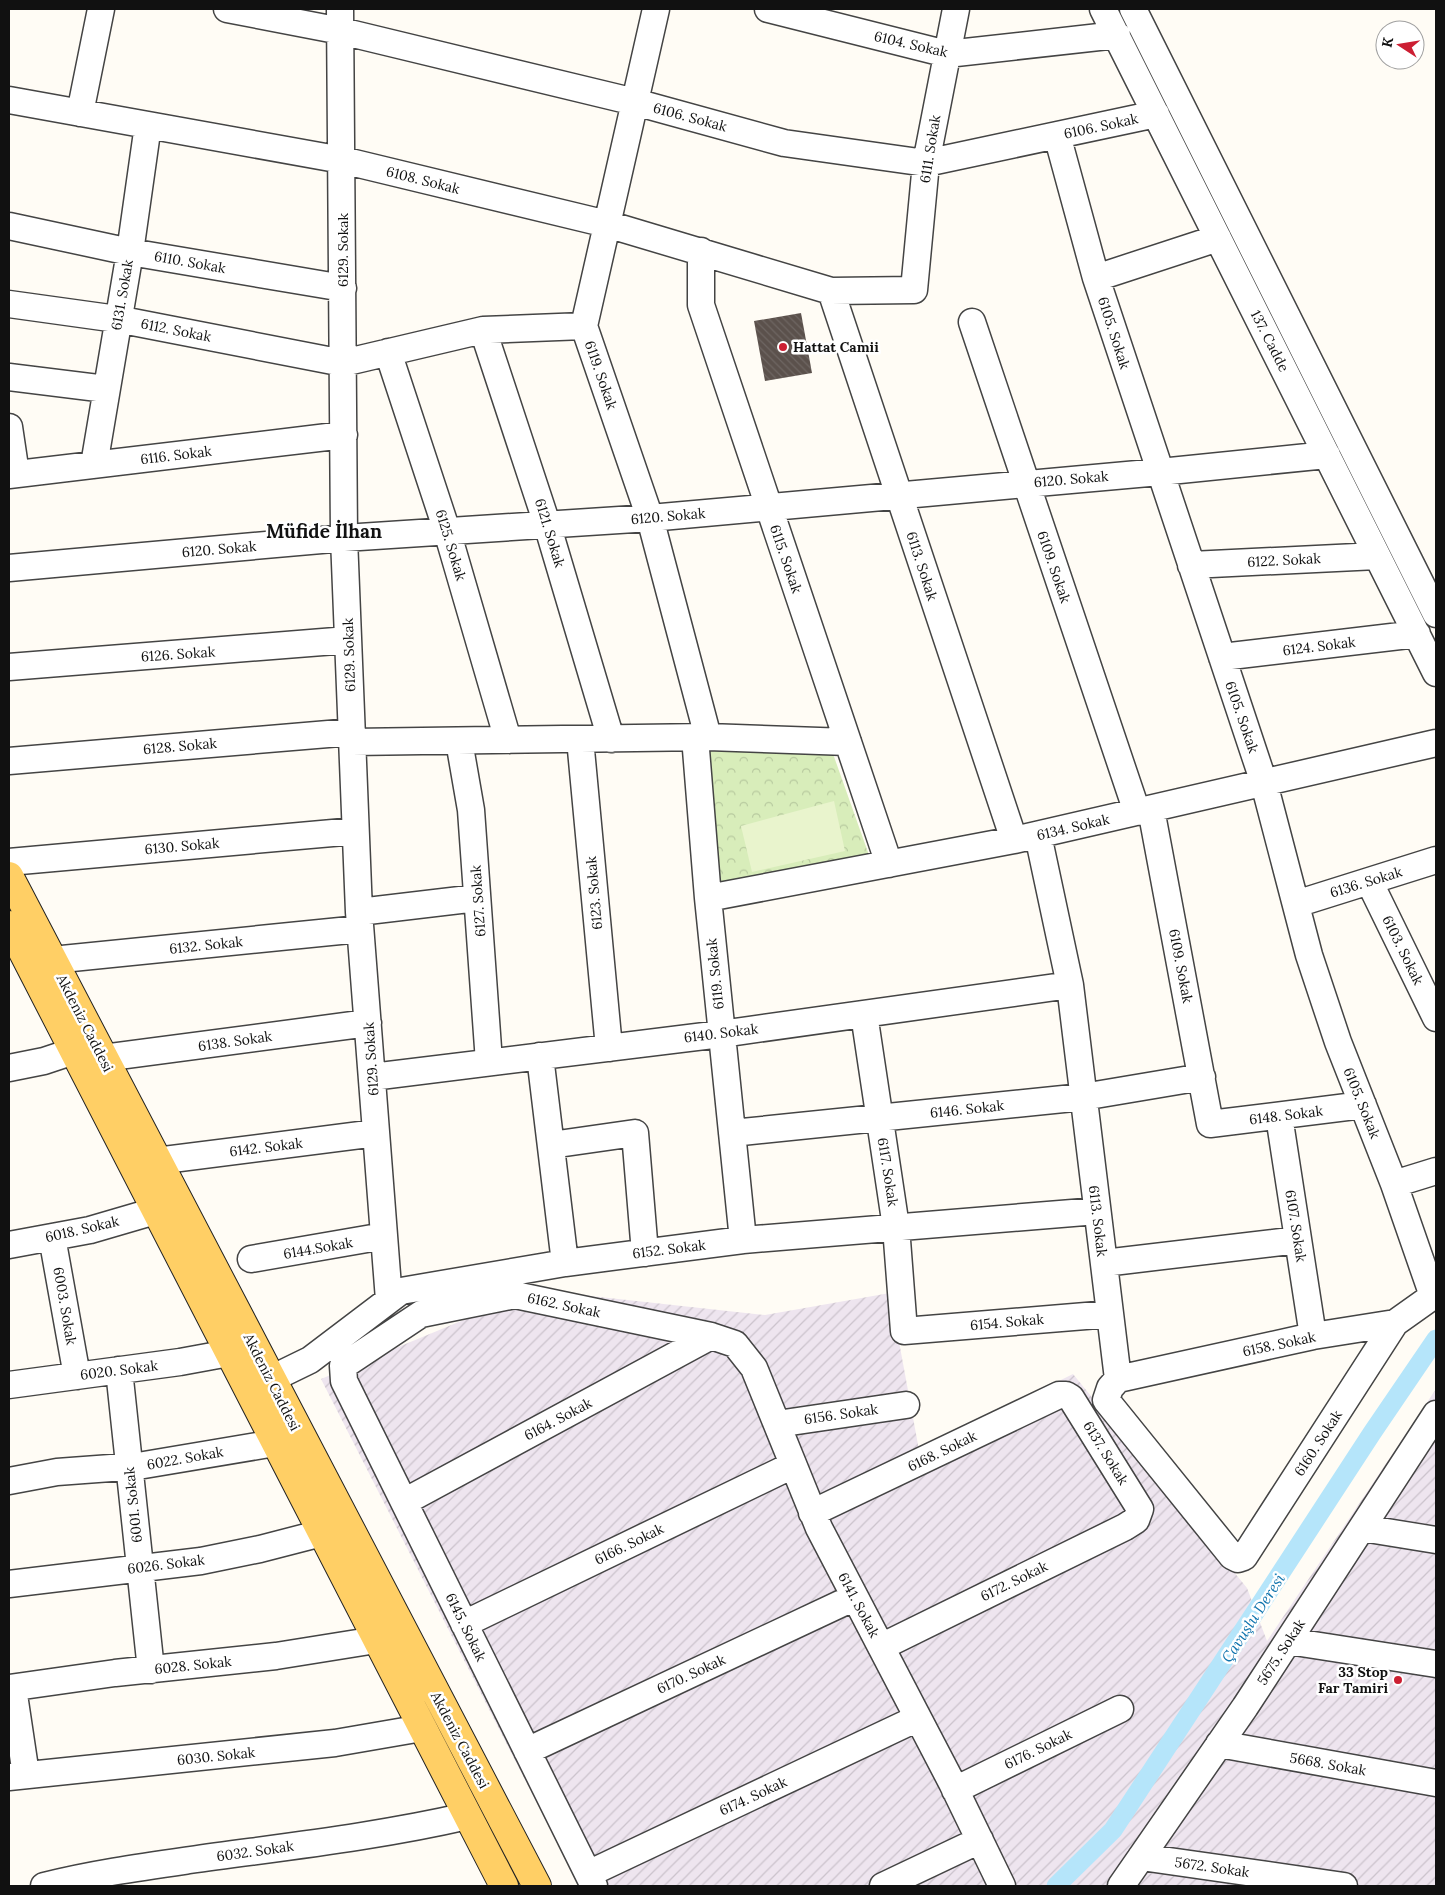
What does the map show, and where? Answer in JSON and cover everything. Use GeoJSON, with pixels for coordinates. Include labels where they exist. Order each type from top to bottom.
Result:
{"type":"FeatureCollection","features":[{"type":"Feature","properties":{"kind":"main road","name":"Akdeniz Caddesi"},"geometry":{"type":"LineString","coordinates":[[9,876],[271,1379],[287,1439],[322,1534],[504,1886]]}},
{"type":"Feature","properties":{"kind":"main road","name":"Akdeniz Caddesi"},"geometry":{"type":"LineString","coordinates":[[9,925],[228,1353],[287,1439],[537,1886]]}},
{"type":"Feature","properties":{"kind":"street"},"geometry":{"type":"LineString","coordinates":[[80,113],[100,9]]}},
{"type":"Feature","properties":{"kind":"street","name":"6106. Sokak"},"geometry":{"type":"LineString","coordinates":[[227,9],[340,20],[784,143],[926,164],[1156,114]]}},
{"type":"Feature","properties":{"kind":"street","name":"6119. Sokak"},"geometry":{"type":"LineString","coordinates":[[656,9],[584,326],[650,518],[702,737],[708,898],[742,1240]]}},
{"type":"Feature","properties":{"kind":"street","name":"6104. Sokak"},"geometry":{"type":"LineString","coordinates":[[768,9],[947,54],[1117,36]]}},
{"type":"Feature","properties":{"kind":"street","name":"6111. Sokak"},"geometry":{"type":"LineString","coordinates":[[914,290],[926,164],[956,9]]}},
{"type":"Feature","properties":{"kind":"street","name":"137. Cadde"},"geometry":{"type":"LineString","coordinates":[[1103,9],[1436,673]]}},
{"type":"Feature","properties":{"kind":"street","name":"137. Cadde"},"geometry":{"type":"LineString","coordinates":[[1133,9],[1436,614]]}},
{"type":"Feature","properties":{"kind":"street","name":"6129. Sokak"},"geometry":{"type":"LineString","coordinates":[[340,20],[344,538],[360,921],[390,1300]]}},
{"type":"Feature","properties":{"kind":"street","name":"6108. Sokak"},"geometry":{"type":"LineString","coordinates":[[9,100],[342,160],[607,224],[830,291],[914,290]]}},
{"type":"Feature","properties":{"kind":"street","name":"6131. Sokak"},"geometry":{"type":"LineString","coordinates":[[94,465],[130,252],[148,125]]}},
{"type":"Feature","properties":{"kind":"street","name":"6105. Sokak"},"geometry":{"type":"LineString","coordinates":[[1057,135],[1096,278],[1264,782],[1309,955],[1326,1007],[1394,1184],[1433,1296]]}},
{"type":"Feature","properties":{"kind":"street","name":"6110. Sokak"},"geometry":{"type":"LineString","coordinates":[[9,226],[130,252],[343,288]]}},
{"type":"Feature","properties":{"kind":"street"},"geometry":{"type":"LineString","coordinates":[[1096,278],[1218,238]]}},
{"type":"Feature","properties":{"kind":"street","name":"6115. Sokak"},"geometry":{"type":"LineString","coordinates":[[701,251],[701,305],[889,864]]}},
{"type":"Feature","properties":{"kind":"street","name":"6113. Sokak"},"geometry":{"type":"LineString","coordinates":[[830,291],[898,494],[1026,838],[1070,985],[1118,1380]]}},
{"type":"Feature","properties":{"kind":"street","name":"6112. Sokak"},"geometry":{"type":"LineString","coordinates":[[9,304],[118,319],[343,363]]}},
{"type":"Feature","properties":{"kind":"street","name":"6109. Sokak"},"geometry":{"type":"LineString","coordinates":[[972,322],[1025,483],[1144,810],[1202,1078],[1210,1124]]}},
{"type":"Feature","properties":{"kind":"street"},"geometry":{"type":"LineString","coordinates":[[343,363],[483,330],[584,326]]}},
{"type":"Feature","properties":{"kind":"street","name":"6121. Sokak"},"geometry":{"type":"LineString","coordinates":[[483,330],[548,524],[611,738]]}},
{"type":"Feature","properties":{"kind":"street","name":"6125. Sokak"},"geometry":{"type":"LineString","coordinates":[[388,352],[447,531],[508,740]]}},
{"type":"Feature","properties":{"kind":"street"},"geometry":{"type":"LineString","coordinates":[[9,377],[106,388]]}},
{"type":"Feature","properties":{"kind":"street"},"geometry":{"type":"LineString","coordinates":[[9,427],[12,475]]}},
{"type":"Feature","properties":{"kind":"street","name":"6116. Sokak"},"geometry":{"type":"LineString","coordinates":[[12,475],[344,435]]}},
{"type":"Feature","properties":{"kind":"street","name":"6120. Sokak"},"geometry":{"type":"LineString","coordinates":[[9,568],[344,538],[650,518],[1327,455]]}},
{"type":"Feature","properties":{"kind":"street","name":"6122. Sokak"},"geometry":{"type":"LineString","coordinates":[[1191,565],[1377,556]]}},
{"type":"Feature","properties":{"kind":"street","name":"6124. Sokak"},"geometry":{"type":"LineString","coordinates":[[1222,658],[1417,634]]}},
{"type":"Feature","properties":{"kind":"street","name":"6126. Sokak"},"geometry":{"type":"LineString","coordinates":[[9,667],[348,640]]}},
{"type":"Feature","properties":{"kind":"street","name":"6128. Sokak"},"geometry":{"type":"LineString","coordinates":[[9,761],[352,737],[459,741],[702,737],[848,742]]}},
{"type":"Feature","properties":{"kind":"street","name":"6123. Sokak"},"geometry":{"type":"LineString","coordinates":[[580,739],[609,1048]]}},
{"type":"Feature","properties":{"kind":"street","name":"6127. Sokak"},"geometry":{"type":"LineString","coordinates":[[459,741],[471,810],[489,1062]]}},
{"type":"Feature","properties":{"kind":"street","name":"6134. Sokak"},"geometry":{"type":"LineString","coordinates":[[708,898],[1026,838],[1436,742]]}},
{"type":"Feature","properties":{"kind":"street","name":"6130. Sokak"},"geometry":{"type":"LineString","coordinates":[[9,862],[356,831]]}},
{"type":"Feature","properties":{"kind":"street","name":"6136. Sokak"},"geometry":{"type":"LineString","coordinates":[[1296,904],[1436,860]]}},
{"type":"Feature","properties":{"kind":"street","name":"6103. Sokak"},"geometry":{"type":"LineString","coordinates":[[1369,881],[1436,1018]]}},
{"type":"Feature","properties":{"kind":"street","name":"6132. Sokak"},"geometry":{"type":"LineString","coordinates":[[52,960],[360,921],[477,898]]}},
{"type":"Feature","properties":{"kind":"street","name":"6140. Sokak"},"geometry":{"type":"LineString","coordinates":[[372,1077],[721,1034],[1070,985]]}},
{"type":"Feature","properties":{"kind":"street","name":"6117. Sokak"},"geometry":{"type":"LineString","coordinates":[[864,1014],[896,1227],[904,1331]]}},
{"type":"Feature","properties":{"kind":"street","name":"6138. Sokak"},"geometry":{"type":"LineString","coordinates":[[103,1058],[368,1023]]}},
{"type":"Feature","properties":{"kind":"street"},"geometry":{"type":"LineString","coordinates":[[9,1068],[44,1061],[74,1051]]}},
{"type":"Feature","properties":{"kind":"street"},"geometry":{"type":"LineString","coordinates":[[540,1056],[565,1263]]}},
{"type":"Feature","properties":{"kind":"street","name":"6146. Sokak"},"geometry":{"type":"LineString","coordinates":[[732,1134],[1083,1097],[1202,1078]]}},
{"type":"Feature","properties":{"kind":"street","name":"6148. Sokak"},"geometry":{"type":"LineString","coordinates":[[1210,1124],[1363,1105]]}},
{"type":"Feature","properties":{"kind":"street","name":"6107. Sokak"},"geometry":{"type":"LineString","coordinates":[[1279,1116],[1313,1336]]}},
{"type":"Feature","properties":{"kind":"street","name":"6142. Sokak"},"geometry":{"type":"LineString","coordinates":[[156,1161],[376,1133]]}},
{"type":"Feature","properties":{"kind":"street"},"geometry":{"type":"LineString","coordinates":[[551,1145],[635,1133],[646,1252]]}},
{"type":"Feature","properties":{"kind":"street"},"geometry":{"type":"LineString","coordinates":[[1394,1184],[1436,1171]]}},
{"type":"Feature","properties":{"kind":"street","name":"6018. Sokak"},"geometry":{"type":"LineString","coordinates":[[9,1245],[90,1230],[155,1211]]}},
{"type":"Feature","properties":{"kind":"street","name":"6152. Sokak"},"geometry":{"type":"LineString","coordinates":[[271,1379],[310,1360],[401,1292],[565,1263],[742,1240],[1097,1211]]}},
{"type":"Feature","properties":{"kind":"street","name":"6144.Sokak"},"geometry":{"type":"LineString","coordinates":[[251,1260],[384,1236]]}},
{"type":"Feature","properties":{"kind":"street","name":"6003. Sokak"},"geometry":{"type":"LineString","coordinates":[[52,1237],[77,1376]]}},
{"type":"Feature","properties":{"kind":"street"},"geometry":{"type":"LineString","coordinates":[[1104,1263],[1298,1240]]}},
{"type":"Feature","properties":{"kind":"street","name":"6162. Sokak"},"geometry":{"type":"LineString","coordinates":[[343,1366],[421,1314],[515,1295],[711,1336]]}},
{"type":"Feature","properties":{"kind":"street","name":"6158. Sokak"},"geometry":{"type":"LineString","coordinates":[[1118,1380],[1313,1336],[1395,1323],[1433,1296]]}},
{"type":"Feature","properties":{"kind":"street","name":"6154. Sokak"},"geometry":{"type":"LineString","coordinates":[[904,1331],[1110,1314]]}},
{"type":"Feature","properties":{"kind":"street","name":"6160. Sokak"},"geometry":{"type":"LineString","coordinates":[[1118,1380],[1110,1388],[1106,1400],[1232,1556],[1238,1559],[1244,1558],[1395,1323]]}},
{"type":"Feature","properties":{"kind":"street","name":"6141. Sokak"},"geometry":{"type":"LineString","coordinates":[[711,1336],[735,1344],[754,1368],[818,1528],[955,1790],[1001,1886]]}},
{"type":"Feature","properties":{"kind":"street","name":"6164. Sokak"},"geometry":{"type":"LineString","coordinates":[[404,1502],[711,1336]]}},
{"type":"Feature","properties":{"kind":"street","name":"6020. Sokak"},"geometry":{"type":"LineString","coordinates":[[9,1385],[180,1362],[228,1353]]}},
{"type":"Feature","properties":{"kind":"street","name":"6145. Sokak"},"geometry":{"type":"LineString","coordinates":[[343,1366],[344,1381],[591,1880]]}},
{"type":"Feature","properties":{"kind":"street","name":"6001. Sokak"},"geometry":{"type":"LineString","coordinates":[[119,1370],[151,1670]]}},
{"type":"Feature","properties":{"kind":"street","name":"6168. Sokak"},"geometry":{"type":"LineString","coordinates":[[812,1513],[1059,1395],[1066,1395],[1071,1398]]}},
{"type":"Feature","properties":{"kind":"street","name":"6137. Sokak"},"geometry":{"type":"LineString","coordinates":[[1071,1398],[1140,1508]]}},
{"type":"Feature","properties":{"kind":"street","name":"6156. Sokak"},"geometry":{"type":"LineString","coordinates":[[777,1424],[906,1405]]}},
{"type":"Feature","properties":{"kind":"street","name":"5675. Sokak"},"geometry":{"type":"LineString","coordinates":[[1121,1886],[1288,1641],[1435,1417]]}},
{"type":"Feature","properties":{"kind":"street","name":"6022. Sokak"},"geometry":{"type":"LineString","coordinates":[[9,1481],[57,1472],[129,1467],[287,1439]]}},
{"type":"Feature","properties":{"kind":"street","name":"6166. Sokak"},"geometry":{"type":"LineString","coordinates":[[464,1624],[793,1465]]}},
{"type":"Feature","properties":{"kind":"street","name":"6172. Sokak"},"geometry":{"type":"LineString","coordinates":[[881,1646],[1125,1527],[1136,1520],[1140,1508]]}},
{"type":"Feature","properties":{"kind":"street"},"geometry":{"type":"LineString","coordinates":[[1362,1528],[1436,1540]]}},
{"type":"Feature","properties":{"kind":"street","name":"6026. Sokak"},"geometry":{"type":"LineString","coordinates":[[9,1584],[201,1561],[322,1534]]}},
{"type":"Feature","properties":{"kind":"street","name":"6170. Sokak"},"geometry":{"type":"LineString","coordinates":[[527,1751],[855,1597]]}},
{"type":"Feature","properties":{"kind":"street","name":"6028. Sokak"},"geometry":{"type":"LineString","coordinates":[[11,1688],[276,1656],[376,1640]]}},
{"type":"Feature","properties":{"kind":"street"},"geometry":{"type":"LineString","coordinates":[[1288,1641],[1436,1664]]}},
{"type":"Feature","properties":{"kind":"street"},"geometry":{"type":"LineString","coordinates":[[11,1688],[17,1776]]}},
{"type":"Feature","properties":{"kind":"street","name":"6176. Sokak"},"geometry":{"type":"LineString","coordinates":[[955,1790],[1120,1709]]}},
{"type":"Feature","properties":{"kind":"street","name":"6174. Sokak"},"geometry":{"type":"LineString","coordinates":[[591,1880],[918,1718]]}},
{"type":"Feature","properties":{"kind":"street","name":"6030. Sokak"},"geometry":{"type":"LineString","coordinates":[[17,1776],[335,1743],[422,1728]]}},
{"type":"Feature","properties":{"kind":"street","name":"5668. Sokak"},"geometry":{"type":"LineString","coordinates":[[1219,1744],[1436,1783]]}},
{"type":"Feature","properties":{"kind":"street","name":"6032. Sokak"},"geometry":{"type":"LineString","coordinates":[[44,1886],[136,1868],[414,1828],[467,1816]]}},
{"type":"Feature","properties":{"kind":"street"},"geometry":{"type":"LineString","coordinates":[[883,1886],[980,1840]]}},
{"type":"Feature","properties":{"kind":"street","name":"5672. Sokak"},"geometry":{"type":"LineString","coordinates":[[1141,1857],[1344,1886]]}},
{"type":"Feature","properties":{"kind":"shaded area"},"geometry":{"type":"Polygon","coordinates":[[[536,1290],[765,1315],[890,1293],[919,1450],[1073,1374],[1247,1588],[1267,1641],[1436,1389],[1436,1886],[579,1886],[321,1379],[536,1290]]]}},
{"type":"Feature","properties":{"kind":"green space"},"geometry":{"type":"Polygon","coordinates":[[[703,749],[832,751],[870,858],[713,890],[703,749]]]}},
{"type":"Feature","properties":{"kind":"green space"},"geometry":{"type":"Polygon","coordinates":[[[834,801],[845,851],[752,872],[741,826],[834,801]]]}},
{"type":"Feature","properties":{"kind":"building","name":"Hattat Camii"},"geometry":{"type":"Polygon","coordinates":[[[801,313],[812,373],[765,381],[754,321],[801,313]]]}},
{"type":"Feature","properties":{"kind":"waterway","name":"Çavuşlu Deresi"},"geometry":{"type":"LineString","coordinates":[[1056,1886],[1113,1830],[1372,1433],[1436,1339]]}},
{"type":"Feature","properties":{"kind":"place","name":"Hattat Camii"},"geometry":{"type":"Point","coordinates":[783,347]}},
{"type":"Feature","properties":{"kind":"place","name":"33 Stop Far Tamiri"},"geometry":{"type":"Point","coordinates":[1398,1680]}},
{"type":"Feature","properties":{"kind":"district","name":"Müfide İlhan"},"geometry":{"type":"Point","coordinates":[324,531]}}]}
